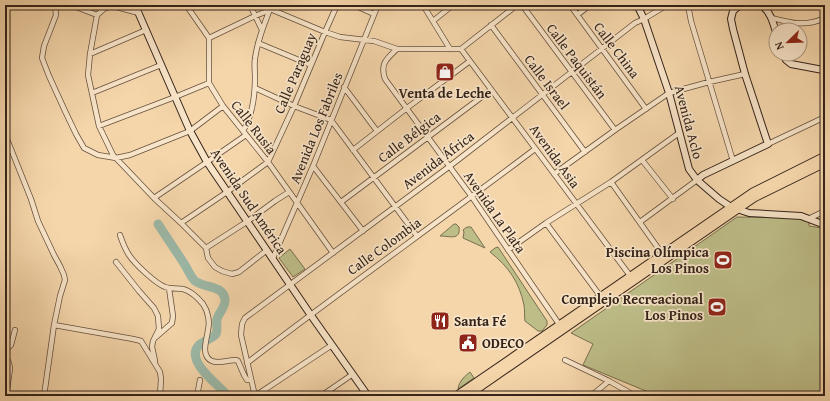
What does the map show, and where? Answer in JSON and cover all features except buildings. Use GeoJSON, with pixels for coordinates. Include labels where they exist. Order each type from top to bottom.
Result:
{"type":"FeatureCollection","features":[{"type":"Feature","properties":{"kind":"main road","name":"Avenida Sud América"},"geometry":{"type":"LineString","coordinates":[[135,5],[190,131],[207,162],[310,314],[368,396]]}},
{"type":"Feature","properties":{"kind":"main road","name":"Avenida Aclo"},"geometry":{"type":"LineString","coordinates":[[637,5],[644,19],[669,94],[689,169],[697,180],[719,199],[734,208],[749,213],[801,216],[825,226]]}},
{"type":"Feature","properties":{"kind":"main road"},"geometry":{"type":"LineString","coordinates":[[697,180],[768,144],[745,74],[733,29],[731,19],[734,11],[740,5]]}},
{"type":"Feature","properties":{"kind":"main road"},"geometry":{"type":"LineString","coordinates":[[761,5],[772,18],[773,22]]}},
{"type":"Feature","properties":{"kind":"main road"},"geometry":{"type":"LineString","coordinates":[[788,62],[791,64],[825,70]]}},
{"type":"Feature","properties":{"kind":"main road"},"geometry":{"type":"LineString","coordinates":[[467,396],[561,328],[734,208],[753,192],[825,156]]}},
{"type":"Feature","properties":{"kind":"main road"},"geometry":{"type":"LineString","coordinates":[[456,396],[561,328],[601,297],[734,208],[825,163]]}},
{"type":"Feature","properties":{"kind":"street"},"geometry":{"type":"LineString","coordinates":[[55,5],[56,15],[44,46],[42,58],[49,76],[84,148],[98,155],[116,158],[130,155],[190,131],[223,106]]}},
{"type":"Feature","properties":{"kind":"street"},"geometry":{"type":"LineString","coordinates":[[71,5],[97,15]]}},
{"type":"Feature","properties":{"kind":"street"},"geometry":{"type":"LineString","coordinates":[[99,126],[209,83],[209,38],[186,5]]}},
{"type":"Feature","properties":{"kind":"street"},"geometry":{"type":"LineString","coordinates":[[250,5],[262,30]]}},
{"type":"Feature","properties":{"kind":"street","name":"Calle Paraguay"},"geometry":{"type":"LineString","coordinates":[[181,223],[268,162],[294,106],[337,5]]}},
{"type":"Feature","properties":{"kind":"street"},"geometry":{"type":"LineString","coordinates":[[354,5],[374,14]]}},
{"type":"Feature","properties":{"kind":"street","name":"Avenida Los Fabriles"},"geometry":{"type":"LineString","coordinates":[[273,258],[378,5]]}},
{"type":"Feature","properties":{"kind":"street"},"geometry":{"type":"LineString","coordinates":[[423,5],[450,49]]}},
{"type":"Feature","properties":{"kind":"street"},"geometry":{"type":"LineString","coordinates":[[433,21],[453,5]]}},
{"type":"Feature","properties":{"kind":"street"},"geometry":{"type":"LineString","coordinates":[[272,7],[325,32],[340,37],[374,42],[397,49],[461,49],[517,5]]}},
{"type":"Feature","properties":{"kind":"street","name":"Calle Paquistán"},"geometry":{"type":"LineString","coordinates":[[522,5],[615,130]]}},
{"type":"Feature","properties":{"kind":"street","name":"Calle China"},"geometry":{"type":"LineString","coordinates":[[570,5],[646,109]]}},
{"type":"Feature","properties":{"kind":"street"},"geometry":{"type":"LineString","coordinates":[[577,15],[590,5]]}},
{"type":"Feature","properties":{"kind":"street","name":"Avenida África"},"geometry":{"type":"LineString","coordinates":[[247,362],[241,335],[242,324],[245,318],[450,166],[635,23],[666,5]]}},
{"type":"Feature","properties":{"kind":"street"},"geometry":{"type":"LineString","coordinates":[[688,5],[691,21],[733,161]]}},
{"type":"Feature","properties":{"kind":"street"},"geometry":{"type":"LineString","coordinates":[[139,13],[113,6],[105,8],[97,15],[88,75],[99,126],[113,155],[154,198],[206,248],[208,258],[215,267],[232,274],[239,272],[267,250]]}},
{"type":"Feature","properties":{"kind":"street"},"geometry":{"type":"LineString","coordinates":[[154,198],[207,162],[244,133],[254,102],[254,61],[262,30],[272,7]]}},
{"type":"Feature","properties":{"kind":"street"},"geometry":{"type":"LineString","coordinates":[[209,38],[265,12],[272,7]]}},
{"type":"Feature","properties":{"kind":"street"},"geometry":{"type":"LineString","coordinates":[[772,18],[789,23],[808,24],[825,18]]}},
{"type":"Feature","properties":{"kind":"street","name":"Calle Israel"},"geometry":{"type":"LineString","coordinates":[[491,25],[585,152]]}},
{"type":"Feature","properties":{"kind":"street"},"geometry":{"type":"LineString","coordinates":[[90,54],[146,30]]}},
{"type":"Feature","properties":{"kind":"street"},"geometry":{"type":"LineString","coordinates":[[258,43],[310,66]]}},
{"type":"Feature","properties":{"kind":"street","name":"Avenida La Plata"},"geometry":{"type":"LineString","coordinates":[[397,49],[383,65],[385,79],[472,197],[561,328]]}},
{"type":"Feature","properties":{"kind":"street","name":"Avenida Asia"},"geometry":{"type":"LineString","coordinates":[[461,49],[631,277]]}},
{"type":"Feature","properties":{"kind":"street"},"geometry":{"type":"LineString","coordinates":[[353,150],[470,61]]}},
{"type":"Feature","properties":{"kind":"street"},"geometry":{"type":"LineString","coordinates":[[92,93],[161,65]]}},
{"type":"Feature","properties":{"kind":"street"},"geometry":{"type":"LineString","coordinates":[[554,174],[615,130],[669,94],[709,82],[745,74]]}},
{"type":"Feature","properties":{"kind":"street","name":"Calle Rusia"},"geometry":{"type":"LineString","coordinates":[[209,83],[223,106],[268,162],[333,253]]}},
{"type":"Feature","properties":{"kind":"street"},"geometry":{"type":"LineString","coordinates":[[344,87],[377,131]]}},
{"type":"Feature","properties":{"kind":"street"},"geometry":{"type":"LineString","coordinates":[[255,88],[294,106],[331,120],[417,236]]}},
{"type":"Feature","properties":{"kind":"street","name":"Calle Bélgica"},"geometry":{"type":"LineString","coordinates":[[341,202],[491,90]]}},
{"type":"Feature","properties":{"kind":"street"},"geometry":{"type":"LineString","coordinates":[[768,144],[825,117]]}},
{"type":"Feature","properties":{"kind":"street"},"geometry":{"type":"LineString","coordinates":[[508,250],[546,223],[611,182],[679,133]]}},
{"type":"Feature","properties":{"kind":"street"},"geometry":{"type":"LineString","coordinates":[[5,134],[31,199],[38,221],[65,280],[54,325],[44,396]]}},
{"type":"Feature","properties":{"kind":"street","name":"Calle Colombia"},"geometry":{"type":"LineString","coordinates":[[247,362],[310,314],[536,149]]}},
{"type":"Feature","properties":{"kind":"street"},"geometry":{"type":"LineString","coordinates":[[642,160],[673,199]]}},
{"type":"Feature","properties":{"kind":"street"},"geometry":{"type":"LineString","coordinates":[[312,166],[363,231]]}},
{"type":"Feature","properties":{"kind":"street"},"geometry":{"type":"LineString","coordinates":[[640,222],[697,180]]}},
{"type":"Feature","properties":{"kind":"street"},"geometry":{"type":"LineString","coordinates":[[611,182],[663,255]]}},
{"type":"Feature","properties":{"kind":"street"},"geometry":{"type":"LineString","coordinates":[[206,248],[289,192]]}},
{"type":"Feature","properties":{"kind":"street"},"geometry":{"type":"LineString","coordinates":[[808,219],[825,211]]}},
{"type":"Feature","properties":{"kind":"street"},"geometry":{"type":"LineString","coordinates":[[546,223],[601,297]]}},
{"type":"Feature","properties":{"kind":"street"},"geometry":{"type":"LineString","coordinates":[[120,235],[128,254],[143,271],[162,286],[188,290],[206,308],[209,321],[209,330],[205,348],[207,358],[211,361],[217,362],[236,360],[238,361],[247,380],[251,380]]}},
{"type":"Feature","properties":{"kind":"street"},"geometry":{"type":"LineString","coordinates":[[116,262],[154,308],[158,316],[159,329],[152,347],[156,364]]}},
{"type":"Feature","properties":{"kind":"street"},"geometry":{"type":"LineString","coordinates":[[154,340],[172,322],[173,316],[170,288]]}},
{"type":"Feature","properties":{"kind":"street"},"geometry":{"type":"LineString","coordinates":[[54,325],[141,341],[160,372],[160,396]]}},
{"type":"Feature","properties":{"kind":"street"},"geometry":{"type":"LineString","coordinates":[[5,351],[11,345],[15,330]]}},
{"type":"Feature","properties":{"kind":"street"},"geometry":{"type":"LineString","coordinates":[[247,362],[255,396],[332,345]]}},
{"type":"Feature","properties":{"kind":"street"},"geometry":{"type":"LineString","coordinates":[[5,355],[10,369],[6,396]]}},
{"type":"Feature","properties":{"kind":"street"},"geometry":{"type":"LineString","coordinates":[[565,360],[609,381],[634,396]]}},
{"type":"Feature","properties":{"kind":"street"},"geometry":{"type":"LineString","coordinates":[[321,396],[353,374]]}},
{"type":"Feature","properties":{"kind":"street"},"geometry":{"type":"LineString","coordinates":[[196,396],[200,380]]}},
{"type":"Feature","properties":{"kind":"street"},"geometry":{"type":"LineString","coordinates":[[591,396],[609,381]]}},
{"type":"Feature","properties":{"kind":"green space","name":"Complejo Recreacional Los Pinos"},"geometry":{"type":"Polygon","coordinates":[[[737,217],[798,218],[809,222],[809,226],[825,229],[825,396],[658,396],[583,365],[593,344],[571,333],[737,217]]]}},
{"type":"Feature","properties":{"kind":"green space"},"geometry":{"type":"Polygon","coordinates":[[[454,224],[459,227],[458,234],[456,236],[440,236],[454,224]]]}},
{"type":"Feature","properties":{"kind":"green space"},"geometry":{"type":"Polygon","coordinates":[[[467,227],[471,227],[485,248],[463,238],[463,230],[467,227]]]}},
{"type":"Feature","properties":{"kind":"green space"},"geometry":{"type":"Polygon","coordinates":[[[498,247],[547,321],[547,325],[542,331],[538,331],[525,321],[524,305],[516,282],[503,263],[490,252],[498,247]]]}},
{"type":"Feature","properties":{"kind":"green space"},"geometry":{"type":"Polygon","coordinates":[[[290,249],[305,269],[293,277],[279,258],[290,249]]]}},
{"type":"Feature","properties":{"kind":"green space"},"geometry":{"type":"Polygon","coordinates":[[[470,372],[474,378],[458,389],[461,381],[470,372]]]}},
{"type":"Feature","properties":{"kind":"waterway"},"geometry":{"type":"LineString","coordinates":[[158,224],[192,278],[195,281],[217,289],[224,294],[225,302],[217,319],[216,334],[199,345],[196,351],[196,358],[204,372],[228,396]]}},
{"type":"Feature","properties":{"kind":"place","name":"Venta de Leche"},"geometry":{"type":"Point","coordinates":[445,72]}},
{"type":"Feature","properties":{"kind":"place","name":"Piscina Olímpica Los Pinos"},"geometry":{"type":"Point","coordinates":[723,260]}},
{"type":"Feature","properties":{"kind":"place","name":"Complejo Recreacional Los Pinos"},"geometry":{"type":"Point","coordinates":[717,307]}},
{"type":"Feature","properties":{"kind":"place","name":"Santa Fé"},"geometry":{"type":"Point","coordinates":[440,321]}},
{"type":"Feature","properties":{"kind":"place","name":"ODECO"},"geometry":{"type":"Point","coordinates":[468,343]}}]}
